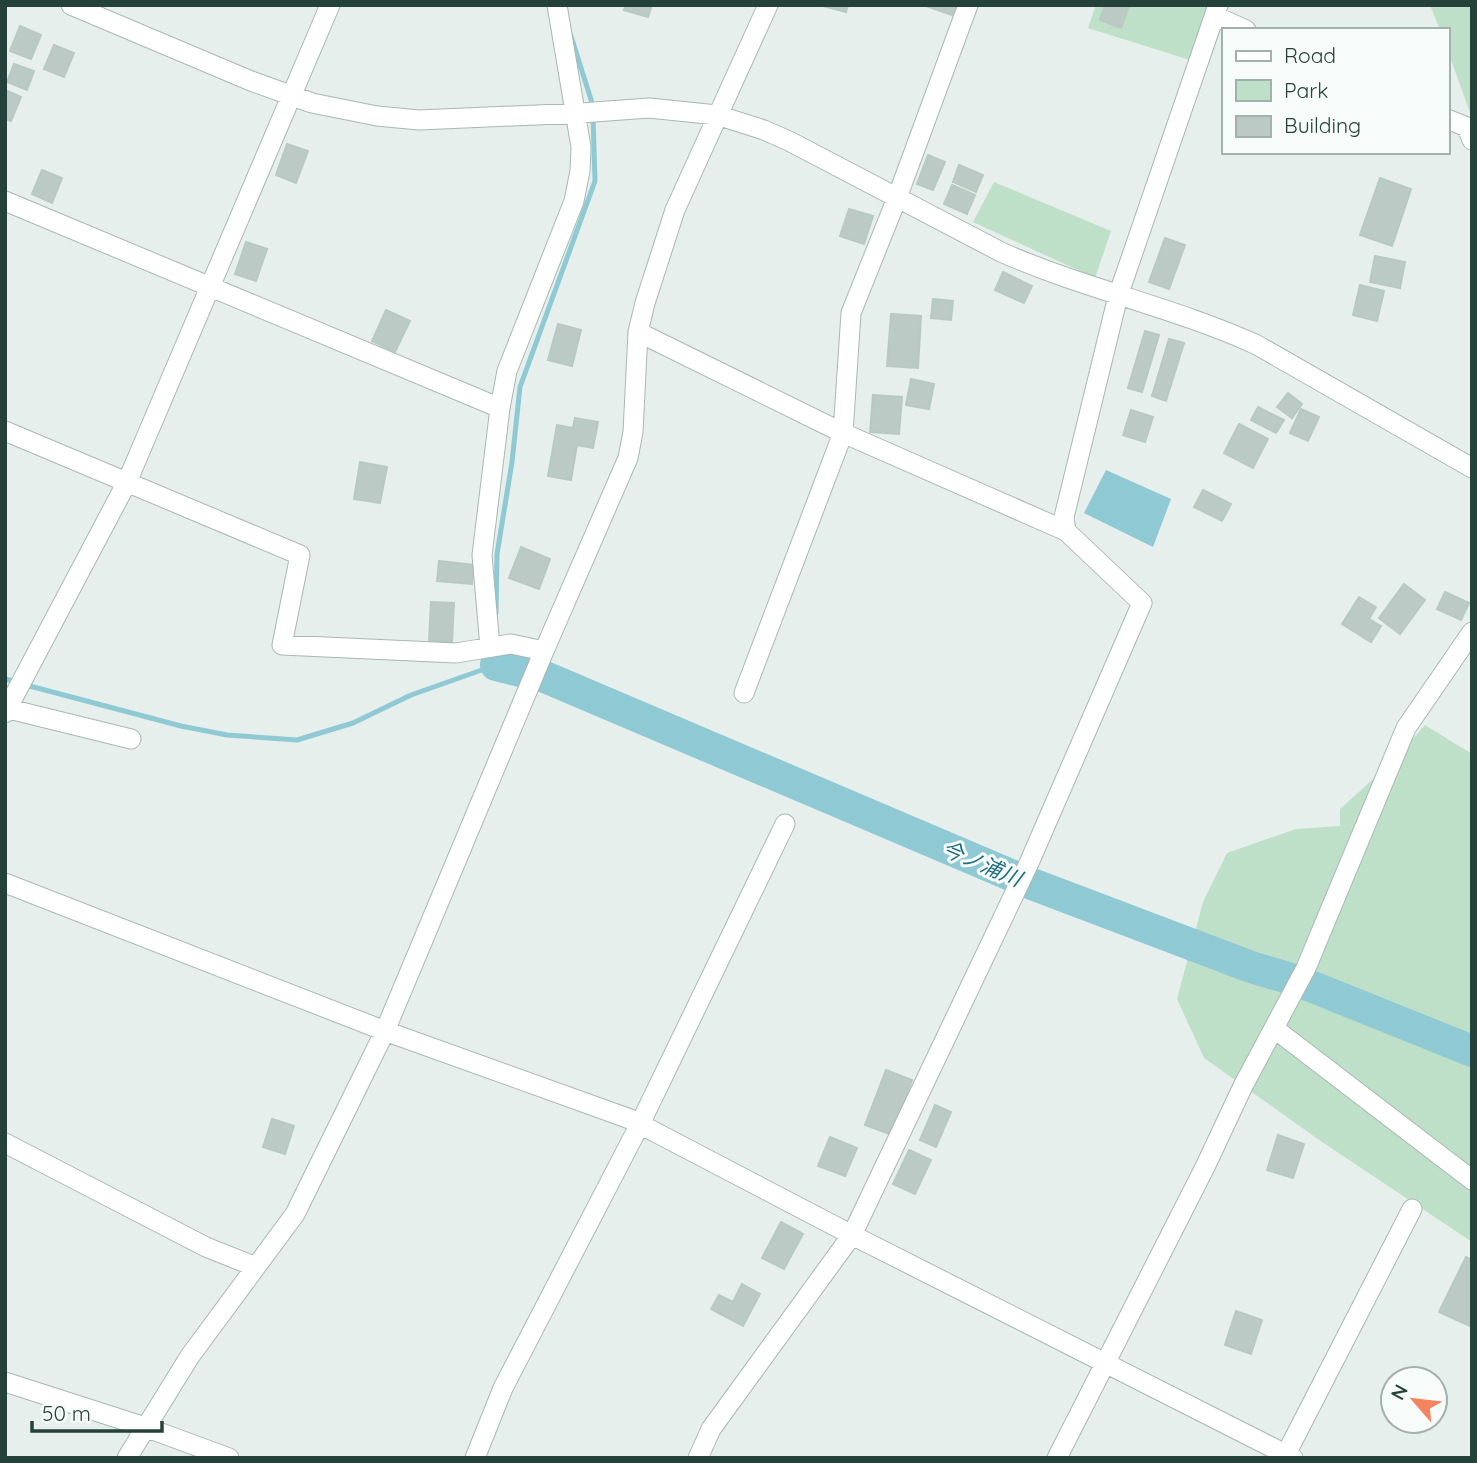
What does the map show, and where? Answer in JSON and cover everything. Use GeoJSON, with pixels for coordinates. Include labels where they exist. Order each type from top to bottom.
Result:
{"type":"FeatureCollection","features":[{"type":"Feature","properties":{"kind":"street"},"geometry":{"type":"LineString","coordinates":[[71,5],[292,96],[312,103],[377,116],[419,120],[649,108],[717,116],[764,130],[1032,266],[1227,331],[1257,345],[1472,468]]}},
{"type":"Feature","properties":{"kind":"street"},"geometry":{"type":"LineString","coordinates":[[131,739],[6,710],[127,482],[330,5]]}},
{"type":"Feature","properties":{"kind":"street"},"geometry":{"type":"LineString","coordinates":[[490,647],[482,555],[507,371],[574,201],[580,172],[581,147],[557,5]]}},
{"type":"Feature","properties":{"kind":"street"},"geometry":{"type":"LineString","coordinates":[[127,1458],[190,1356],[295,1214],[384,1031],[628,458],[633,432],[638,331],[645,303],[675,210],[768,5]]}},
{"type":"Feature","properties":{"kind":"street"},"geometry":{"type":"LineString","coordinates":[[744,693],[842,433],[851,313],[897,198],[968,5]]}},
{"type":"Feature","properties":{"kind":"street"},"geometry":{"type":"LineString","coordinates":[[1066,531],[1064,517],[1118,296],[1216,11],[1243,28]]}},
{"type":"Feature","properties":{"kind":"street"},"geometry":{"type":"LineString","coordinates":[[1449,120],[1467,127],[1472,140]]}},
{"type":"Feature","properties":{"kind":"street"},"geometry":{"type":"LineString","coordinates":[[5,201],[500,408]]}},
{"type":"Feature","properties":{"kind":"street"},"geometry":{"type":"LineString","coordinates":[[638,331],[842,433],[1066,531],[1142,603],[1029,863],[852,1235],[711,1429],[698,1458]]}},
{"type":"Feature","properties":{"kind":"street"},"geometry":{"type":"LineString","coordinates":[[5,431],[300,555],[282,645],[456,653],[510,644],[544,651]]}},
{"type":"Feature","properties":{"kind":"street"},"geometry":{"type":"LineString","coordinates":[[1058,1458],[1243,1086],[1306,968],[1406,728],[1472,632]]}},
{"type":"Feature","properties":{"kind":"street"},"geometry":{"type":"LineString","coordinates":[[475,1458],[503,1388],[640,1124],[785,824]]}},
{"type":"Feature","properties":{"kind":"street"},"geometry":{"type":"LineString","coordinates":[[5,883],[384,1031],[640,1124],[852,1235],[1288,1456],[1412,1209]]}},
{"type":"Feature","properties":{"kind":"street"},"geometry":{"type":"LineString","coordinates":[[1275,1029],[1472,1180]]}},
{"type":"Feature","properties":{"kind":"street"},"geometry":{"type":"LineString","coordinates":[[5,1143],[206,1247],[256,1267]]}},
{"type":"Feature","properties":{"kind":"street"},"geometry":{"type":"LineString","coordinates":[[5,1382],[145,1427],[229,1458]]}},
{"type":"Feature","properties":{"kind":"green space"},"geometry":{"type":"Polygon","coordinates":[[[1096,5],[1200,5],[1209,8],[1190,60],[1088,28],[1096,5]]]}},
{"type":"Feature","properties":{"kind":"green space"},"geometry":{"type":"Polygon","coordinates":[[[1430,5],[1472,5],[1472,118],[1449,55],[1449,28],[1439,28],[1430,5]]]}},
{"type":"Feature","properties":{"kind":"green space"},"geometry":{"type":"Polygon","coordinates":[[[994,182],[1111,231],[1095,278],[973,222],[994,182]]]}},
{"type":"Feature","properties":{"kind":"green space"},"geometry":{"type":"Polygon","coordinates":[[[1425,725],[1472,754],[1472,1242],[1322,1142],[1204,1058],[1177,999],[1203,902],[1227,853],[1296,829],[1340,826],[1340,809],[1392,762],[1425,725]]]}},
{"type":"Feature","properties":{"kind":"water"},"geometry":{"type":"Polygon","coordinates":[[[1106,470],[1171,499],[1153,547],[1084,513],[1106,470]]]}},
{"type":"Feature","properties":{"kind":"building"},"geometry":{"type":"Polygon","coordinates":[[[626,5],[652,5],[648,17],[624,10],[626,5]]]}},
{"type":"Feature","properties":{"kind":"building"},"geometry":{"type":"Polygon","coordinates":[[[819,5],[848,5],[846,12],[819,5]]]}},
{"type":"Feature","properties":{"kind":"building"},"geometry":{"type":"Polygon","coordinates":[[[923,5],[958,5],[955,16],[923,5]]]}},
{"type":"Feature","properties":{"kind":"building"},"geometry":{"type":"Polygon","coordinates":[[[1105,5],[1129,5],[1121,28],[1100,20],[1105,5]]]}},
{"type":"Feature","properties":{"kind":"building"},"geometry":{"type":"Polygon","coordinates":[[[20,26],[41,35],[31,59],[10,51],[20,26]]]}},
{"type":"Feature","properties":{"kind":"building"},"geometry":{"type":"Polygon","coordinates":[[[54,45],[74,53],[64,77],[44,69],[54,45]]]}},
{"type":"Feature","properties":{"kind":"building"},"geometry":{"type":"Polygon","coordinates":[[[14,64],[34,71],[27,90],[7,82],[14,64]]]}},
{"type":"Feature","properties":{"kind":"building"},"geometry":{"type":"Polygon","coordinates":[[[5,90],[21,97],[11,121],[5,119],[5,90]]]}},
{"type":"Feature","properties":{"kind":"building"},"geometry":{"type":"Polygon","coordinates":[[[287,144],[308,151],[296,183],[276,175],[287,144]]]}},
{"type":"Feature","properties":{"kind":"building"},"geometry":{"type":"Polygon","coordinates":[[[928,155],[945,162],[933,190],[917,184],[928,155]]]}},
{"type":"Feature","properties":{"kind":"building"},"geometry":{"type":"Polygon","coordinates":[[[959,165],[983,175],[976,192],[953,182],[959,165]]]}},
{"type":"Feature","properties":{"kind":"building"},"geometry":{"type":"Polygon","coordinates":[[[42,170],[62,178],[52,203],[32,194],[42,170]]]}},
{"type":"Feature","properties":{"kind":"building"},"geometry":{"type":"Polygon","coordinates":[[[1380,178],[1411,189],[1392,246],[1360,235],[1380,178]]]}},
{"type":"Feature","properties":{"kind":"building"},"geometry":{"type":"Polygon","coordinates":[[[952,185],[975,195],[967,214],[944,204],[952,185]]]}},
{"type":"Feature","properties":{"kind":"building"},"geometry":{"type":"Polygon","coordinates":[[[849,209],[873,216],[864,244],[840,236],[849,209]]]}},
{"type":"Feature","properties":{"kind":"building"},"geometry":{"type":"Polygon","coordinates":[[[1165,238],[1185,245],[1169,289],[1149,282],[1165,238]]]}},
{"type":"Feature","properties":{"kind":"building"},"geometry":{"type":"Polygon","coordinates":[[[246,242],[267,249],[256,281],[235,274],[246,242]]]}},
{"type":"Feature","properties":{"kind":"building"},"geometry":{"type":"Polygon","coordinates":[[[1375,256],[1405,262],[1400,288],[1370,282],[1375,256]]]}},
{"type":"Feature","properties":{"kind":"building"},"geometry":{"type":"Polygon","coordinates":[[[1003,272],[1032,286],[1024,303],[995,290],[1003,272]]]}},
{"type":"Feature","properties":{"kind":"building"},"geometry":{"type":"Polygon","coordinates":[[[1360,285],[1384,291],[1377,321],[1353,315],[1360,285]]]}},
{"type":"Feature","properties":{"kind":"building"},"geometry":{"type":"Polygon","coordinates":[[[933,299],[953,301],[951,320],[931,318],[933,299]]]}},
{"type":"Feature","properties":{"kind":"building"},"geometry":{"type":"Polygon","coordinates":[[[386,310],[410,321],[395,352],[372,341],[386,310]]]}},
{"type":"Feature","properties":{"kind":"building"},"geometry":{"type":"Polygon","coordinates":[[[891,314],[921,316],[918,368],[887,366],[891,314]]]}},
{"type":"Feature","properties":{"kind":"building"},"geometry":{"type":"Polygon","coordinates":[[[558,324],[581,330],[572,366],[548,360],[558,324]]]}},
{"type":"Feature","properties":{"kind":"building"},"geometry":{"type":"Polygon","coordinates":[[[1145,331],[1159,335],[1142,392],[1128,388],[1145,331]]]}},
{"type":"Feature","properties":{"kind":"building"},"geometry":{"type":"Polygon","coordinates":[[[1169,339],[1184,343],[1166,401],[1152,396],[1169,339]]]}},
{"type":"Feature","properties":{"kind":"building"},"geometry":{"type":"Polygon","coordinates":[[[911,379],[934,384],[929,409],[906,405],[911,379]]]}},
{"type":"Feature","properties":{"kind":"building"},"geometry":{"type":"Polygon","coordinates":[[[1288,393],[1302,404],[1292,418],[1277,407],[1288,393]]]}},
{"type":"Feature","properties":{"kind":"building"},"geometry":{"type":"Polygon","coordinates":[[[873,395],[902,397],[899,434],[870,432],[873,395]]]}},
{"type":"Feature","properties":{"kind":"building"},"geometry":{"type":"Polygon","coordinates":[[[1258,407],[1284,420],[1276,433],[1251,420],[1258,407]]]}},
{"type":"Feature","properties":{"kind":"building"},"geometry":{"type":"Polygon","coordinates":[[[1301,409],[1319,417],[1308,441],[1290,433],[1301,409]]]}},
{"type":"Feature","properties":{"kind":"building"},"geometry":{"type":"Polygon","coordinates":[[[1131,410],[1153,417],[1145,442],[1123,435],[1131,410]]]}},
{"type":"Feature","properties":{"kind":"building"},"geometry":{"type":"Polygon","coordinates":[[[575,418],[598,422],[593,448],[577,445],[571,480],[548,476],[557,425],[573,428],[575,418]]]}},
{"type":"Feature","properties":{"kind":"building"},"geometry":{"type":"Polygon","coordinates":[[[1239,424],[1268,439],[1253,468],[1224,453],[1239,424]]]}},
{"type":"Feature","properties":{"kind":"building"},"geometry":{"type":"Polygon","coordinates":[[[360,462],[387,467],[380,503],[354,499],[360,462]]]}},
{"type":"Feature","properties":{"kind":"building"},"geometry":{"type":"Polygon","coordinates":[[[1203,490],[1231,504],[1222,521],[1194,507],[1203,490]]]}},
{"type":"Feature","properties":{"kind":"building"},"geometry":{"type":"Polygon","coordinates":[[[521,547],[550,559],[539,589],[509,578],[521,547]]]}},
{"type":"Feature","properties":{"kind":"building"},"geometry":{"type":"Polygon","coordinates":[[[439,561],[474,565],[472,584],[437,581],[439,561]]]}},
{"type":"Feature","properties":{"kind":"building"},"geometry":{"type":"Polygon","coordinates":[[[1404,584],[1425,600],[1400,634],[1379,618],[1404,584]]]}},
{"type":"Feature","properties":{"kind":"building"},"geometry":{"type":"Polygon","coordinates":[[[1445,592],[1469,603],[1461,620],[1437,609],[1445,592]]]}},
{"type":"Feature","properties":{"kind":"building"},"geometry":{"type":"Polygon","coordinates":[[[1359,597],[1376,607],[1369,619],[1381,626],[1371,642],[1342,624],[1359,597]]]}},
{"type":"Feature","properties":{"kind":"building"},"geometry":{"type":"Polygon","coordinates":[[[431,602],[454,603],[452,642],[429,641],[431,602]]]}},
{"type":"Feature","properties":{"kind":"building"},"geometry":{"type":"Polygon","coordinates":[[[886,1070],[912,1080],[892,1135],[865,1125],[886,1070]]]}},
{"type":"Feature","properties":{"kind":"building"},"geometry":{"type":"Polygon","coordinates":[[[935,1105],[951,1112],[936,1147],[920,1140],[935,1105]]]}},
{"type":"Feature","properties":{"kind":"building"},"geometry":{"type":"Polygon","coordinates":[[[272,1119],[294,1126],[285,1154],[263,1147],[272,1119]]]}},
{"type":"Feature","properties":{"kind":"building"},"geometry":{"type":"Polygon","coordinates":[[[1278,1135],[1304,1144],[1293,1178],[1267,1170],[1278,1135]]]}},
{"type":"Feature","properties":{"kind":"building"},"geometry":{"type":"Polygon","coordinates":[[[830,1137],[857,1148],[845,1176],[818,1166],[830,1137]]]}},
{"type":"Feature","properties":{"kind":"building"},"geometry":{"type":"Polygon","coordinates":[[[909,1150],[931,1160],[915,1194],[893,1184],[909,1150]]]}},
{"type":"Feature","properties":{"kind":"building"},"geometry":{"type":"Polygon","coordinates":[[[781,1222],[803,1234],[784,1269],[762,1258],[781,1222]]]}},
{"type":"Feature","properties":{"kind":"building"},"geometry":{"type":"Polygon","coordinates":[[[1466,1257],[1472,1260],[1472,1327],[1439,1312],[1466,1257]]]}},
{"type":"Feature","properties":{"kind":"building"},"geometry":{"type":"Polygon","coordinates":[[[742,1284],[760,1294],[743,1326],[711,1309],[719,1295],[733,1302],[742,1284]]]}},
{"type":"Feature","properties":{"kind":"building"},"geometry":{"type":"Polygon","coordinates":[[[1236,1311],[1262,1320],[1251,1354],[1225,1345],[1236,1311]]]}},
{"type":"Feature","properties":{"kind":"waterway"},"geometry":{"type":"LineString","coordinates":[[571,36],[593,106]]}},
{"type":"Feature","properties":{"kind":"waterway"},"geometry":{"type":"LineString","coordinates":[[496,613],[497,554],[512,462],[520,387],[595,181],[593,116]]}},
{"type":"Feature","properties":{"kind":"waterway"},"geometry":{"type":"LineString","coordinates":[[26,685],[181,726],[227,735],[297,740],[353,723],[411,695],[496,665],[496,651]]}},
{"type":"Feature","properties":{"kind":"waterway","name":"今ノ浦川"},"geometry":{"type":"LineString","coordinates":[[496,665],[545,677],[1032,884],[1251,967],[1298,981],[1472,1051]]}},
{"type":"Feature","properties":{"kind":"waterway"},"geometry":{"type":"LineString","coordinates":[[5,679],[17,682]]}}]}
